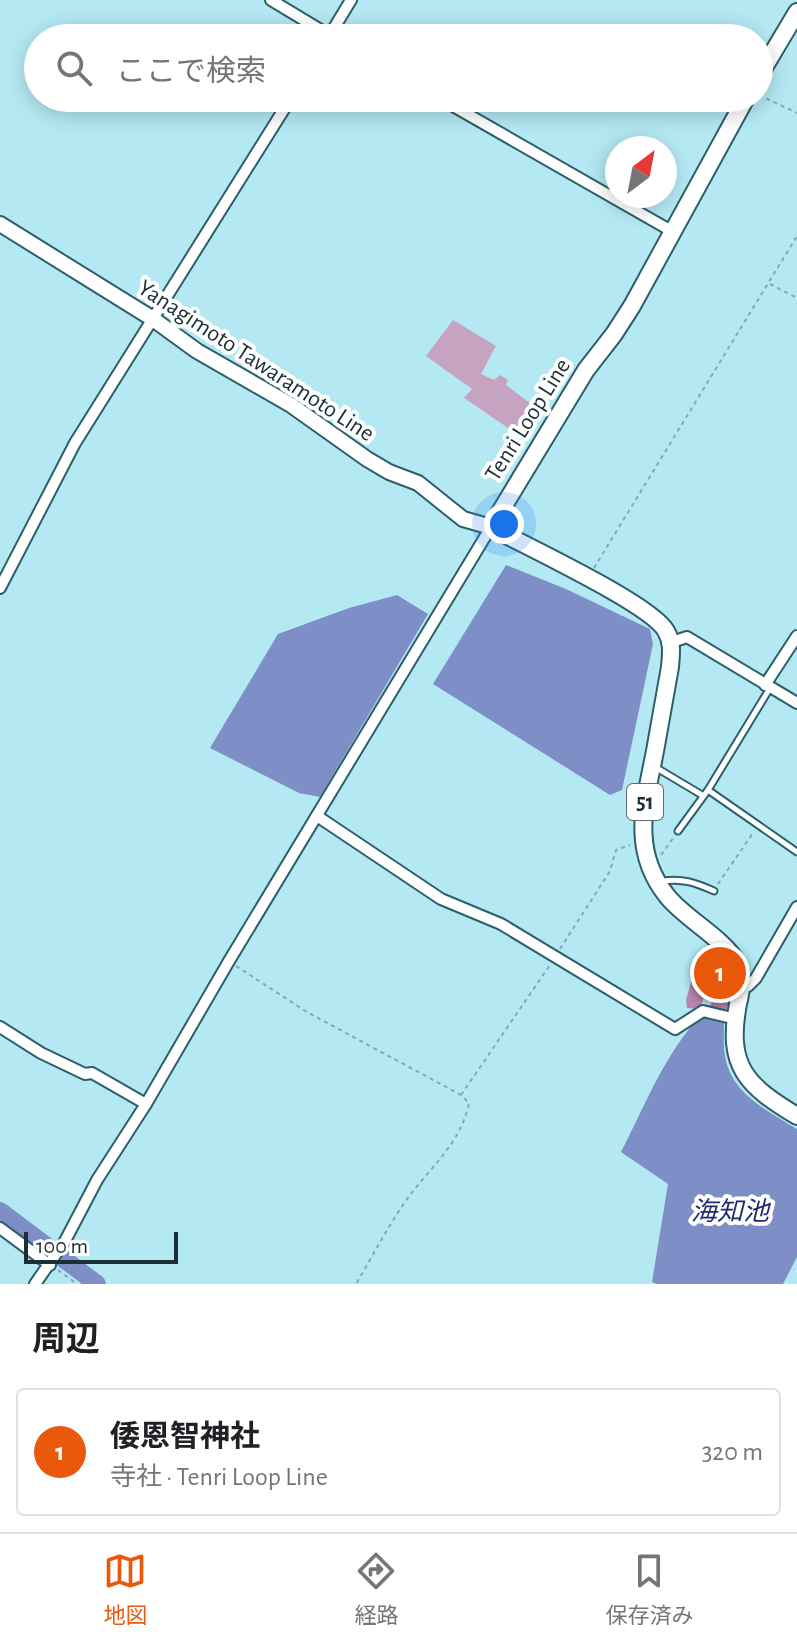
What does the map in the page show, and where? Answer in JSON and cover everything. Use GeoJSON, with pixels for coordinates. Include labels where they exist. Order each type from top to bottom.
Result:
{"type":"FeatureCollection","features":[{"type":"Feature","properties":{"kind":"main road"},"geometry":{"type":"LineString","coordinates":[[773,52],[797,12]]}},
{"type":"Feature","properties":{"kind":"main road","name":"Tenri Loop Line"},"geometry":{"type":"LineString","coordinates":[[491,527],[586,370],[632,306],[675,233],[739,112]]}},
{"type":"Feature","properties":{"kind":"main road","name":"Yanagimoto Tawaramoto Line"},"geometry":{"type":"LineString","coordinates":[[0,224],[153,319],[197,351],[291,405],[367,459],[418,483],[463,519],[491,527]]}},
{"type":"Feature","properties":{"kind":"main road"},"geometry":{"type":"LineString","coordinates":[[491,527],[639,606],[656,618],[672,642]]}},
{"type":"Feature","properties":{"kind":"main road","name":"51"},"geometry":{"type":"LineString","coordinates":[[672,642],[641,819],[643,843],[665,895],[737,963],[742,987]]}},
{"type":"Feature","properties":{"kind":"main road"},"geometry":{"type":"LineString","coordinates":[[742,987],[736,1019],[736,1053],[745,1075],[757,1090],[797,1116]]}},
{"type":"Feature","properties":{"kind":"street"},"geometry":{"type":"LineString","coordinates":[[271,0],[310,24]]}},
{"type":"Feature","properties":{"kind":"street"},"geometry":{"type":"LineString","coordinates":[[338,24],[351,0]]}},
{"type":"Feature","properties":{"kind":"street"},"geometry":{"type":"LineString","coordinates":[[0,588],[62,464],[282,112]]}},
{"type":"Feature","properties":{"kind":"street"},"geometry":{"type":"LineString","coordinates":[[463,112],[675,233]]}},
{"type":"Feature","properties":{"kind":"street"},"geometry":{"type":"LineString","coordinates":[[35,1284],[65,1241],[97,1180],[146,1104],[491,527]]}},
{"type":"Feature","properties":{"kind":"street"},"geometry":{"type":"LineString","coordinates":[[768,687],[797,636]]}},
{"type":"Feature","properties":{"kind":"street"},"geometry":{"type":"LineString","coordinates":[[672,642],[687,637],[797,703]]}},
{"type":"Feature","properties":{"kind":"street"},"geometry":{"type":"LineString","coordinates":[[317,816],[441,899],[501,924],[675,1029],[703,1011],[736,1019]]}},
{"type":"Feature","properties":{"kind":"street"},"geometry":{"type":"LineString","coordinates":[[742,987],[748,986],[756,978],[797,907]]}},
{"type":"Feature","properties":{"kind":"street"},"geometry":{"type":"LineString","coordinates":[[0,1027],[41,1053],[85,1074],[92,1073],[146,1104]]}},
{"type":"Feature","properties":{"kind":"street"},"geometry":{"type":"LineString","coordinates":[[0,1228],[51,1263]]}},
{"type":"Feature","properties":{"kind":"lane"},"geometry":{"type":"LineString","coordinates":[[678,831],[708,790],[768,687]]}},
{"type":"Feature","properties":{"kind":"lane"},"geometry":{"type":"LineString","coordinates":[[652,765],[702,795]]}},
{"type":"Feature","properties":{"kind":"lane"},"geometry":{"type":"LineString","coordinates":[[708,790],[797,852]]}},
{"type":"Feature","properties":{"kind":"lane"},"geometry":{"type":"LineString","coordinates":[[655,876],[694,882],[714,891]]}},
{"type":"Feature","properties":{"kind":"path"},"geometry":{"type":"LineString","coordinates":[[773,102],[797,113]]}},
{"type":"Feature","properties":{"kind":"path"},"geometry":{"type":"LineString","coordinates":[[588,579],[797,236]]}},
{"type":"Feature","properties":{"kind":"path"},"geometry":{"type":"LineString","coordinates":[[768,284],[797,298]]}},
{"type":"Feature","properties":{"kind":"path"},"geometry":{"type":"LineString","coordinates":[[714,891],[758,826]]}},
{"type":"Feature","properties":{"kind":"path"},"geometry":{"type":"LineString","coordinates":[[655,876],[678,831]]}},
{"type":"Feature","properties":{"kind":"path"},"geometry":{"type":"LineString","coordinates":[[229,961],[307,1012],[461,1095],[469,1103],[466,1121],[450,1148],[404,1204],[356,1284]]}},
{"type":"Feature","properties":{"kind":"path"},"geometry":{"type":"LineString","coordinates":[[51,1263],[77,1284]]}},
{"type":"Feature","properties":{"kind":"shaded area"},"geometry":{"type":"Polygon","coordinates":[[[453,320],[496,346],[481,374],[494,380],[500,375],[508,380],[506,385],[531,404],[514,432],[464,398],[472,389],[426,356],[453,320]]]}},
{"type":"Feature","properties":{"kind":"shaded area"},"geometry":{"type":"Polygon","coordinates":[[[712,957],[720,958],[728,968],[731,989],[727,1009],[716,1012],[710,1006],[726,973],[720,968],[706,984],[699,1009],[687,1008],[686,1000],[695,968],[712,957]]]}},
{"type":"Feature","properties":{"kind":"water"},"geometry":{"type":"Polygon","coordinates":[[[506,565],[566,589],[650,629],[653,644],[622,790],[610,795],[433,684],[506,565]]]}},
{"type":"Feature","properties":{"kind":"water"},"geometry":{"type":"Polygon","coordinates":[[[397,595],[428,614],[320,797],[299,793],[210,748],[278,634],[349,608],[397,595]]]}},
{"type":"Feature","properties":{"kind":"water","name":"海知池"},"geometry":{"type":"Polygon","coordinates":[[[703,1014],[724,1023],[728,1068],[742,1090],[763,1108],[797,1129],[797,1257],[783,1284],[652,1282],[668,1184],[621,1152],[667,1061],[703,1014]]]}},
{"type":"Feature","properties":{"kind":"waterway"},"geometry":{"type":"LineString","coordinates":[[0,1211],[97,1284]]}},
{"type":"Feature","properties":{"kind":"place","name":"倭恩智神社"},"geometry":{"type":"Point","coordinates":[720,973]}}]}
